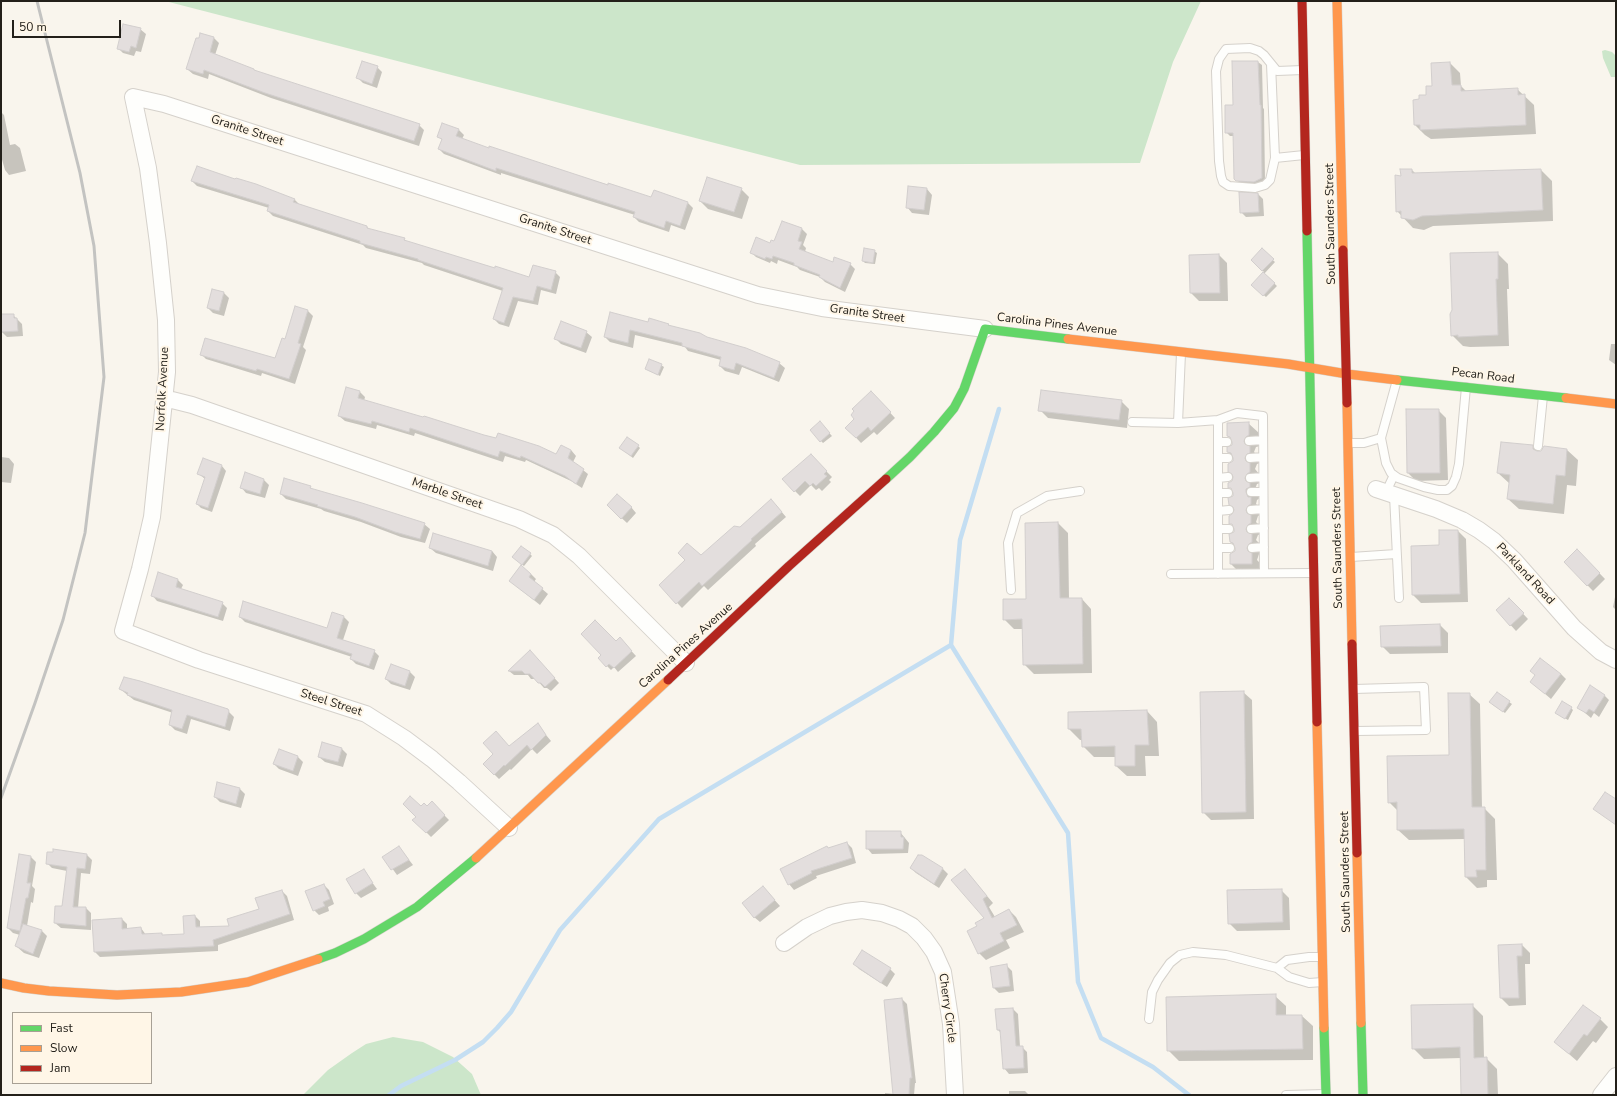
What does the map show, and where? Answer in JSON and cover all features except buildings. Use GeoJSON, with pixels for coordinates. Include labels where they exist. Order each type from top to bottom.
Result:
{"type":"FeatureCollection","features":[{"type":"Feature","properties":{"kind":"main road","name":"South Saunders Street"},"geometry":{"type":"LineString","coordinates":[[1302,1],[1326,1095]]}},
{"type":"Feature","properties":{"kind":"main road","name":"South Saunders Street"},"geometry":{"type":"LineString","coordinates":[[1337,1],[1363,1095]]}},
{"type":"Feature","properties":{"kind":"main road","name":"Carolina Pines Avenue"},"geometry":{"type":"LineString","coordinates":[[1,983],[49,991],[90,994],[148,994],[211,988],[248,982],[276,974],[335,952],[391,924],[417,907],[440,889],[509,828],[789,566],[910,457],[954,408],[964,389],[985,328],[1288,364],[1309,369],[1347,374]]}},
{"type":"Feature","properties":{"kind":"main road","name":"Pecan Road"},"geometry":{"type":"LineString","coordinates":[[1347,374],[1466,386],[1616,404]]}},
{"type":"Feature","properties":{"kind":"street","name":"Granite Street"},"geometry":{"type":"LineString","coordinates":[[133,97],[164,104],[758,295],[822,308],[985,328]]}},
{"type":"Feature","properties":{"kind":"street","name":"Norfolk Avenue"},"geometry":{"type":"LineString","coordinates":[[123,631],[152,517],[167,372],[166,320],[158,243],[148,168],[133,97]]}},
{"type":"Feature","properties":{"kind":"street","name":"Marble Street"},"geometry":{"type":"LineString","coordinates":[[164,398],[192,405],[519,518],[553,535],[579,556],[686,663]]}},
{"type":"Feature","properties":{"kind":"street","name":"Parkland Road"},"geometry":{"type":"LineString","coordinates":[[1385,492],[1436,509],[1462,520],[1479,530],[1494,541],[1514,560],[1574,628],[1601,652],[1616,660]]}},
{"type":"Feature","properties":{"kind":"street","name":"Steel Street"},"geometry":{"type":"LineString","coordinates":[[123,631],[199,660],[366,714],[404,738],[432,759],[509,828]]}},
{"type":"Feature","properties":{"kind":"street","name":"Cherry Circle"},"geometry":{"type":"LineString","coordinates":[[784,943],[807,926],[830,916],[846,912],[862,910],[882,912],[899,918],[912,926],[924,938],[934,952],[943,972],[951,1024],[955,1095]]}},
{"type":"Feature","properties":{"kind":"street"},"geometry":{"type":"LineString","coordinates":[[1601,1095],[1616,1076]]}},
{"type":"Feature","properties":{"kind":"lane"},"geometry":{"type":"LineString","coordinates":[[1271,64],[1275,158],[1270,180],[1265,185],[1256,188],[1229,186],[1224,182],[1221,176],[1218,161],[1216,71],[1219,59],[1226,49],[1250,48],[1259,51],[1277,70],[1304,70]]}},
{"type":"Feature","properties":{"kind":"lane"},"geometry":{"type":"LineString","coordinates":[[1275,158],[1305,155]]}},
{"type":"Feature","properties":{"kind":"lane"},"geometry":{"type":"LineString","coordinates":[[1178,423],[1181,352]]}},
{"type":"Feature","properties":{"kind":"lane"},"geometry":{"type":"LineString","coordinates":[[1397,379],[1381,438],[1386,463],[1391,473],[1394,475],[1424,487],[1438,490],[1447,490],[1452,486],[1456,477],[1466,386]]}},
{"type":"Feature","properties":{"kind":"lane"},"geometry":{"type":"LineString","coordinates":[[1538,446],[1543,395]]}},
{"type":"Feature","properties":{"kind":"lane"},"geometry":{"type":"LineString","coordinates":[[1132,422],[1178,423],[1218,420],[1237,413],[1263,416],[1264,573]]}},
{"type":"Feature","properties":{"kind":"lane"},"geometry":{"type":"LineString","coordinates":[[1218,420],[1218,574]]}},
{"type":"Feature","properties":{"kind":"lane"},"geometry":{"type":"LineString","coordinates":[[1348,443],[1364,443],[1381,438]]}},
{"type":"Feature","properties":{"kind":"lane"},"geometry":{"type":"LineString","coordinates":[[1249,441],[1263,440]]}},
{"type":"Feature","properties":{"kind":"lane"},"geometry":{"type":"LineString","coordinates":[[1218,442],[1227,442]]}},
{"type":"Feature","properties":{"kind":"lane"},"geometry":{"type":"LineString","coordinates":[[1250,458],[1263,457]]}},
{"type":"Feature","properties":{"kind":"lane"},"geometry":{"type":"LineString","coordinates":[[1218,458],[1228,458]]}},
{"type":"Feature","properties":{"kind":"lane"},"geometry":{"type":"LineString","coordinates":[[1394,475],[1385,492],[1396,554],[1399,598]]}},
{"type":"Feature","properties":{"kind":"lane"},"geometry":{"type":"LineString","coordinates":[[1218,478],[1228,477]]}},
{"type":"Feature","properties":{"kind":"lane"},"geometry":{"type":"LineString","coordinates":[[1250,478],[1263,477]]}},
{"type":"Feature","properties":{"kind":"lane"},"geometry":{"type":"LineString","coordinates":[[1011,590],[1008,543],[1017,513],[1047,496],[1080,491]]}},
{"type":"Feature","properties":{"kind":"lane"},"geometry":{"type":"LineString","coordinates":[[1251,492],[1263,492]]}},
{"type":"Feature","properties":{"kind":"lane"},"geometry":{"type":"LineString","coordinates":[[1218,494],[1228,493]]}},
{"type":"Feature","properties":{"kind":"lane"},"geometry":{"type":"LineString","coordinates":[[1251,510],[1263,509]]}},
{"type":"Feature","properties":{"kind":"lane"},"geometry":{"type":"LineString","coordinates":[[1218,511],[1229,510]]}},
{"type":"Feature","properties":{"kind":"lane"},"geometry":{"type":"LineString","coordinates":[[1251,529],[1264,528]]}},
{"type":"Feature","properties":{"kind":"lane"},"geometry":{"type":"LineString","coordinates":[[1218,529],[1229,529]]}},
{"type":"Feature","properties":{"kind":"lane"},"geometry":{"type":"LineString","coordinates":[[1218,548],[1230,548]]}},
{"type":"Feature","properties":{"kind":"lane"},"geometry":{"type":"LineString","coordinates":[[1252,548],[1264,548]]}},
{"type":"Feature","properties":{"kind":"lane"},"geometry":{"type":"LineString","coordinates":[[1351,557],[1396,554]]}},
{"type":"Feature","properties":{"kind":"lane"},"geometry":{"type":"LineString","coordinates":[[1171,574],[1314,573]]}},
{"type":"Feature","properties":{"kind":"lane"},"geometry":{"type":"LineString","coordinates":[[1354,689],[1424,687],[1426,730],[1355,731]]}},
{"type":"Feature","properties":{"kind":"lane"},"geometry":{"type":"LineString","coordinates":[[1149,1019],[1152,992],[1170,963],[1180,955],[1193,952],[1226,955],[1276,968],[1289,977],[1309,983],[1323,982]]}},
{"type":"Feature","properties":{"kind":"lane"},"geometry":{"type":"LineString","coordinates":[[1276,968],[1287,960],[1322,957]]}},
{"type":"Feature","properties":{"kind":"lane"},"geometry":{"type":"LineString","coordinates":[[1286,1095],[1326,1095]]}},
{"type":"Feature","properties":{"kind":"green space"},"geometry":{"type":"Polygon","coordinates":[[[165,1],[1201,1],[1173,62],[1140,163],[800,165],[165,1]]]}},
{"type":"Feature","properties":{"kind":"green space"},"geometry":{"type":"Polygon","coordinates":[[[1605,50],[1612,52],[1616,56],[1616,77],[1611,77],[1603,58],[1602,51],[1605,50]]]}},
{"type":"Feature","properties":{"kind":"green space"},"geometry":{"type":"Polygon","coordinates":[[[393,1037],[423,1042],[453,1057],[472,1074],[481,1095],[303,1095],[328,1070],[352,1053],[366,1044],[393,1037]]]}},
{"type":"Feature","properties":{"kind":"waterway"},"geometry":{"type":"LineString","coordinates":[[999,409],[960,540],[951,645],[1068,833],[1078,982],[1101,1038],[1153,1067],[1189,1095]]}},
{"type":"Feature","properties":{"kind":"waterway"},"geometry":{"type":"LineString","coordinates":[[389,1095],[401,1086],[455,1060],[483,1042],[497,1028],[511,1012],[560,930],[659,819],[951,645]]}},
{"type":"Feature","properties":{"kind":"railway"},"geometry":{"type":"LineString","coordinates":[[1,798],[63,620],[85,533],[104,377],[94,246],[80,173],[37,1]]}},
{"type":"Feature","properties":{"kind":"traffic: fast"},"geometry":{"type":"LineString","coordinates":[[1307,231],[1313,538]]}},
{"type":"Feature","properties":{"kind":"traffic: fast"},"geometry":{"type":"LineString","coordinates":[[886,479],[934,432],[954,408],[964,389],[985,329],[1068,339]]}},
{"type":"Feature","properties":{"kind":"traffic: fast"},"geometry":{"type":"LineString","coordinates":[[1397,380],[1566,398]]}},
{"type":"Feature","properties":{"kind":"traffic: fast"},"geometry":{"type":"LineString","coordinates":[[318,959],[335,953],[364,939],[417,907],[476,858]]}},
{"type":"Feature","properties":{"kind":"traffic: fast"},"geometry":{"type":"LineString","coordinates":[[1361,1023],[1363,1095]]}},
{"type":"Feature","properties":{"kind":"traffic: fast"},"geometry":{"type":"LineString","coordinates":[[1324,1028],[1326,1095]]}},
{"type":"Feature","properties":{"kind":"traffic: slow"},"geometry":{"type":"LineString","coordinates":[[1337,1],[1343,250]]}},
{"type":"Feature","properties":{"kind":"traffic: slow"},"geometry":{"type":"LineString","coordinates":[[1068,339],[1288,364],[1347,374],[1397,380]]}},
{"type":"Feature","properties":{"kind":"traffic: slow"},"geometry":{"type":"LineString","coordinates":[[1566,398],[1616,404]]}},
{"type":"Feature","properties":{"kind":"traffic: slow"},"geometry":{"type":"LineString","coordinates":[[1347,403],[1352,644]]}},
{"type":"Feature","properties":{"kind":"traffic: slow"},"geometry":{"type":"LineString","coordinates":[[476,858],[668,680]]}},
{"type":"Feature","properties":{"kind":"traffic: slow"},"geometry":{"type":"LineString","coordinates":[[1317,722],[1324,1028]]}},
{"type":"Feature","properties":{"kind":"traffic: slow"},"geometry":{"type":"LineString","coordinates":[[1357,853],[1361,1023]]}},
{"type":"Feature","properties":{"kind":"traffic: slow"},"geometry":{"type":"LineString","coordinates":[[1,983],[49,991],[117,995],[181,992],[248,982],[318,959]]}},
{"type":"Feature","properties":{"kind":"traffic: jam"},"geometry":{"type":"LineString","coordinates":[[1302,1],[1307,231]]}},
{"type":"Feature","properties":{"kind":"traffic: jam"},"geometry":{"type":"LineString","coordinates":[[1343,250],[1347,403]]}},
{"type":"Feature","properties":{"kind":"traffic: jam"},"geometry":{"type":"LineString","coordinates":[[668,680],[789,566],[886,479]]}},
{"type":"Feature","properties":{"kind":"traffic: jam"},"geometry":{"type":"LineString","coordinates":[[1313,538],[1317,722]]}},
{"type":"Feature","properties":{"kind":"traffic: jam"},"geometry":{"type":"LineString","coordinates":[[1352,644],[1357,853]]}}]}
